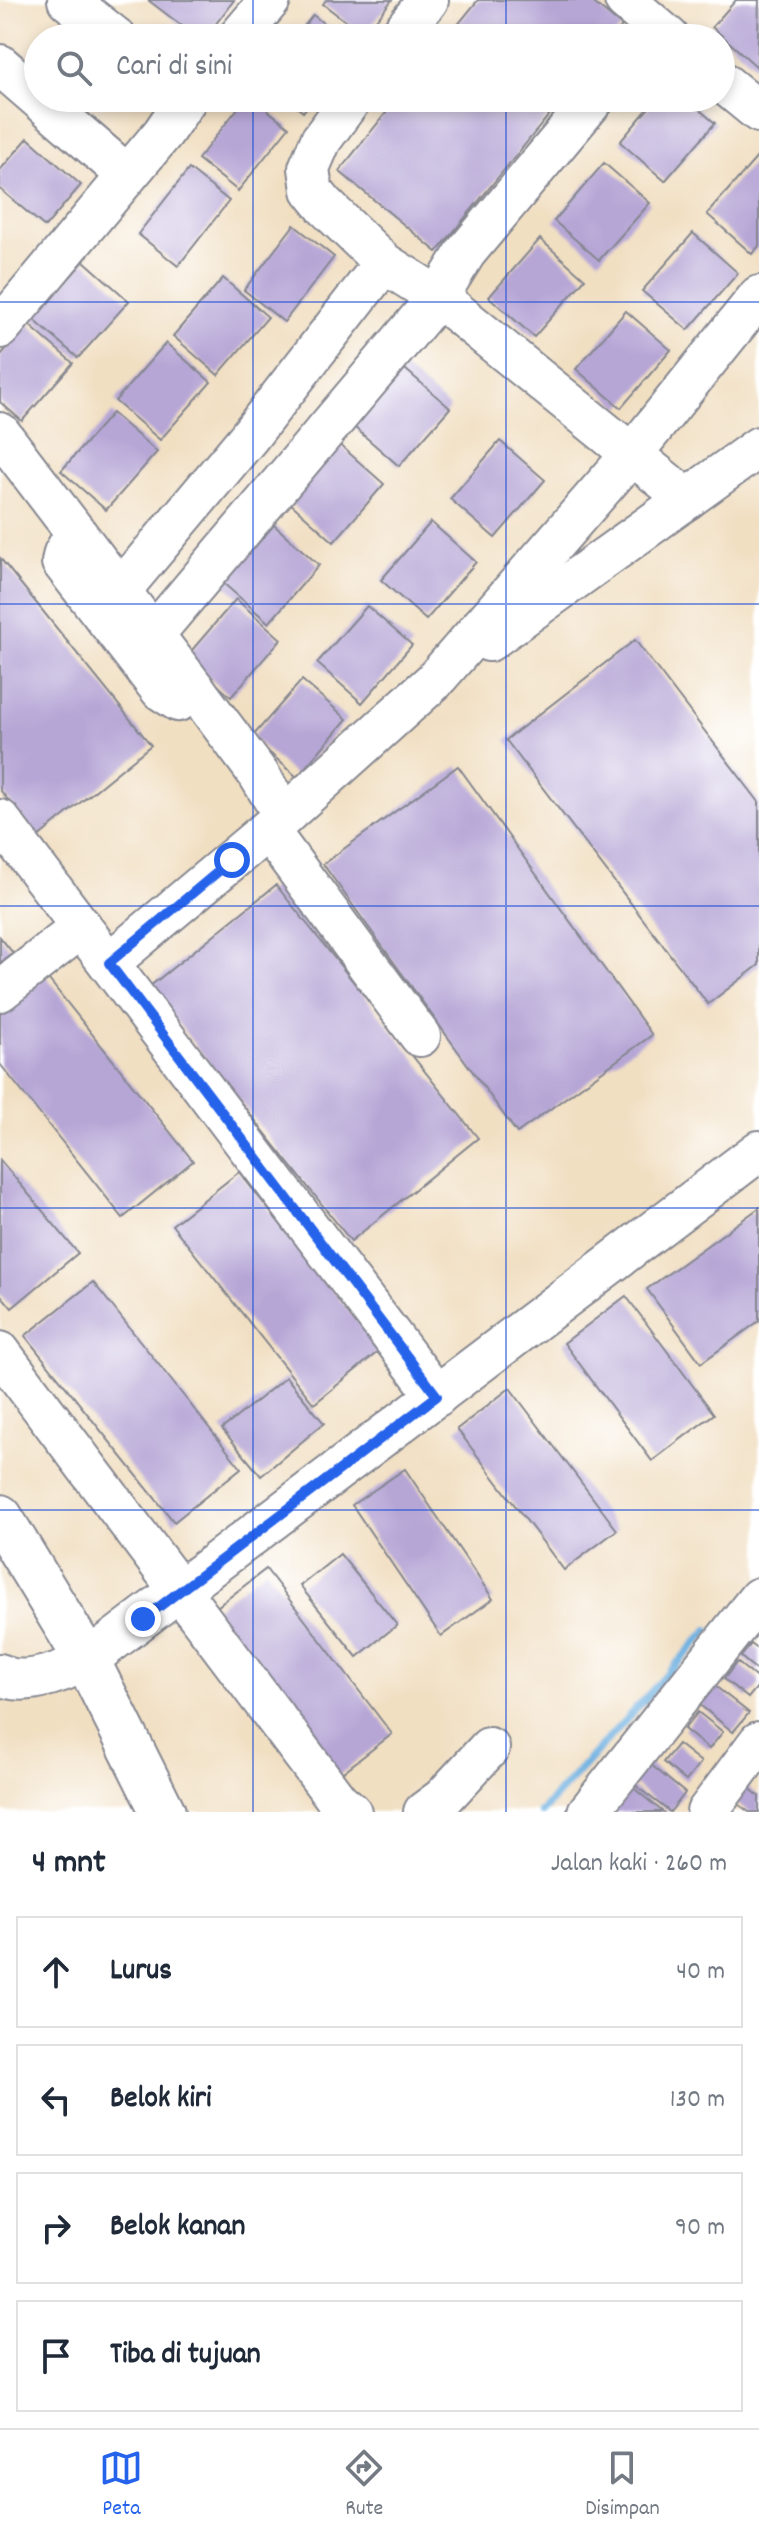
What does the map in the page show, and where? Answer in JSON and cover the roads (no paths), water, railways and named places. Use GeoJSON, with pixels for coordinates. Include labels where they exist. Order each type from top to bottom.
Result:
{"type":"FeatureCollection","features":[{"type":"Feature","properties":{"kind":"main road"},"geometry":{"type":"LineString","coordinates":[[0,1517],[87,1660],[163,1812]]}},
{"type":"Feature","properties":{"kind":"street"},"geometry":{"type":"LineString","coordinates":[[68,0],[98,24]]}},
{"type":"Feature","properties":{"kind":"street"},"geometry":{"type":"LineString","coordinates":[[250,24],[270,0]]}},
{"type":"Feature","properties":{"kind":"street"},"geometry":{"type":"LineString","coordinates":[[409,24],[428,0]]}},
{"type":"Feature","properties":{"kind":"street"},"geometry":{"type":"LineString","coordinates":[[625,0],[647,24]]}},
{"type":"Feature","properties":{"kind":"street"},"geometry":{"type":"LineString","coordinates":[[0,65],[24,86]]}},
{"type":"Feature","properties":{"kind":"street"},"geometry":{"type":"LineString","coordinates":[[735,92],[759,112]]}},
{"type":"Feature","properties":{"kind":"street"},"geometry":{"type":"LineString","coordinates":[[54,112],[127,175]]}},
{"type":"Feature","properties":{"kind":"street"},"geometry":{"type":"LineString","coordinates":[[0,328],[177,112]]}},
{"type":"Feature","properties":{"kind":"street"},"geometry":{"type":"LineString","coordinates":[[342,112],[321,140],[309,168],[312,190],[325,206],[384,263],[438,297],[687,499]]}},
{"type":"Feature","properties":{"kind":"street"},"geometry":{"type":"LineString","coordinates":[[154,634],[438,297],[466,252],[583,112]]}},
{"type":"Feature","properties":{"kind":"street"},"geometry":{"type":"LineString","coordinates":[[120,591],[248,438],[384,263]]}},
{"type":"Feature","properties":{"kind":"street"},"geometry":{"type":"LineString","coordinates":[[434,681],[632,454],[759,296]]}},
{"type":"Feature","properties":{"kind":"street"},"geometry":{"type":"LineString","coordinates":[[0,433],[259,775],[276,823],[420,1036]]}},
{"type":"Feature","properties":{"kind":"street"},"geometry":{"type":"LineString","coordinates":[[109,963],[276,823],[434,681],[759,447]]}},
{"type":"Feature","properties":{"kind":"street"},"geometry":{"type":"LineString","coordinates":[[76,533],[62,562],[161,690],[178,701],[197,692]]}},
{"type":"Feature","properties":{"kind":"street"},"geometry":{"type":"LineString","coordinates":[[0,820],[437,1396]]}},
{"type":"Feature","properties":{"kind":"street"},"geometry":{"type":"LineString","coordinates":[[0,991],[82,927]]}},
{"type":"Feature","properties":{"kind":"street"},"geometry":{"type":"LineString","coordinates":[[0,1674],[15,1681],[32,1680],[87,1660],[759,1151]]}},
{"type":"Feature","properties":{"kind":"street"},"geometry":{"type":"LineString","coordinates":[[0,1352],[338,1801],[351,1812]]}},
{"type":"Feature","properties":{"kind":"street"},"geometry":{"type":"LineString","coordinates":[[588,1812],[759,1598]]}},
{"type":"Feature","properties":{"kind":"street"},"geometry":{"type":"LineString","coordinates":[[707,1812],[759,1742]]}},
{"type":"Feature","properties":{"kind":"street"},"geometry":{"type":"LineString","coordinates":[[424,1812],[443,1798],[489,1748]]}},
{"type":"Feature","properties":{"kind":"waterway"},"geometry":{"type":"LineString","coordinates":[[541,1812],[708,1630]]}}]}
